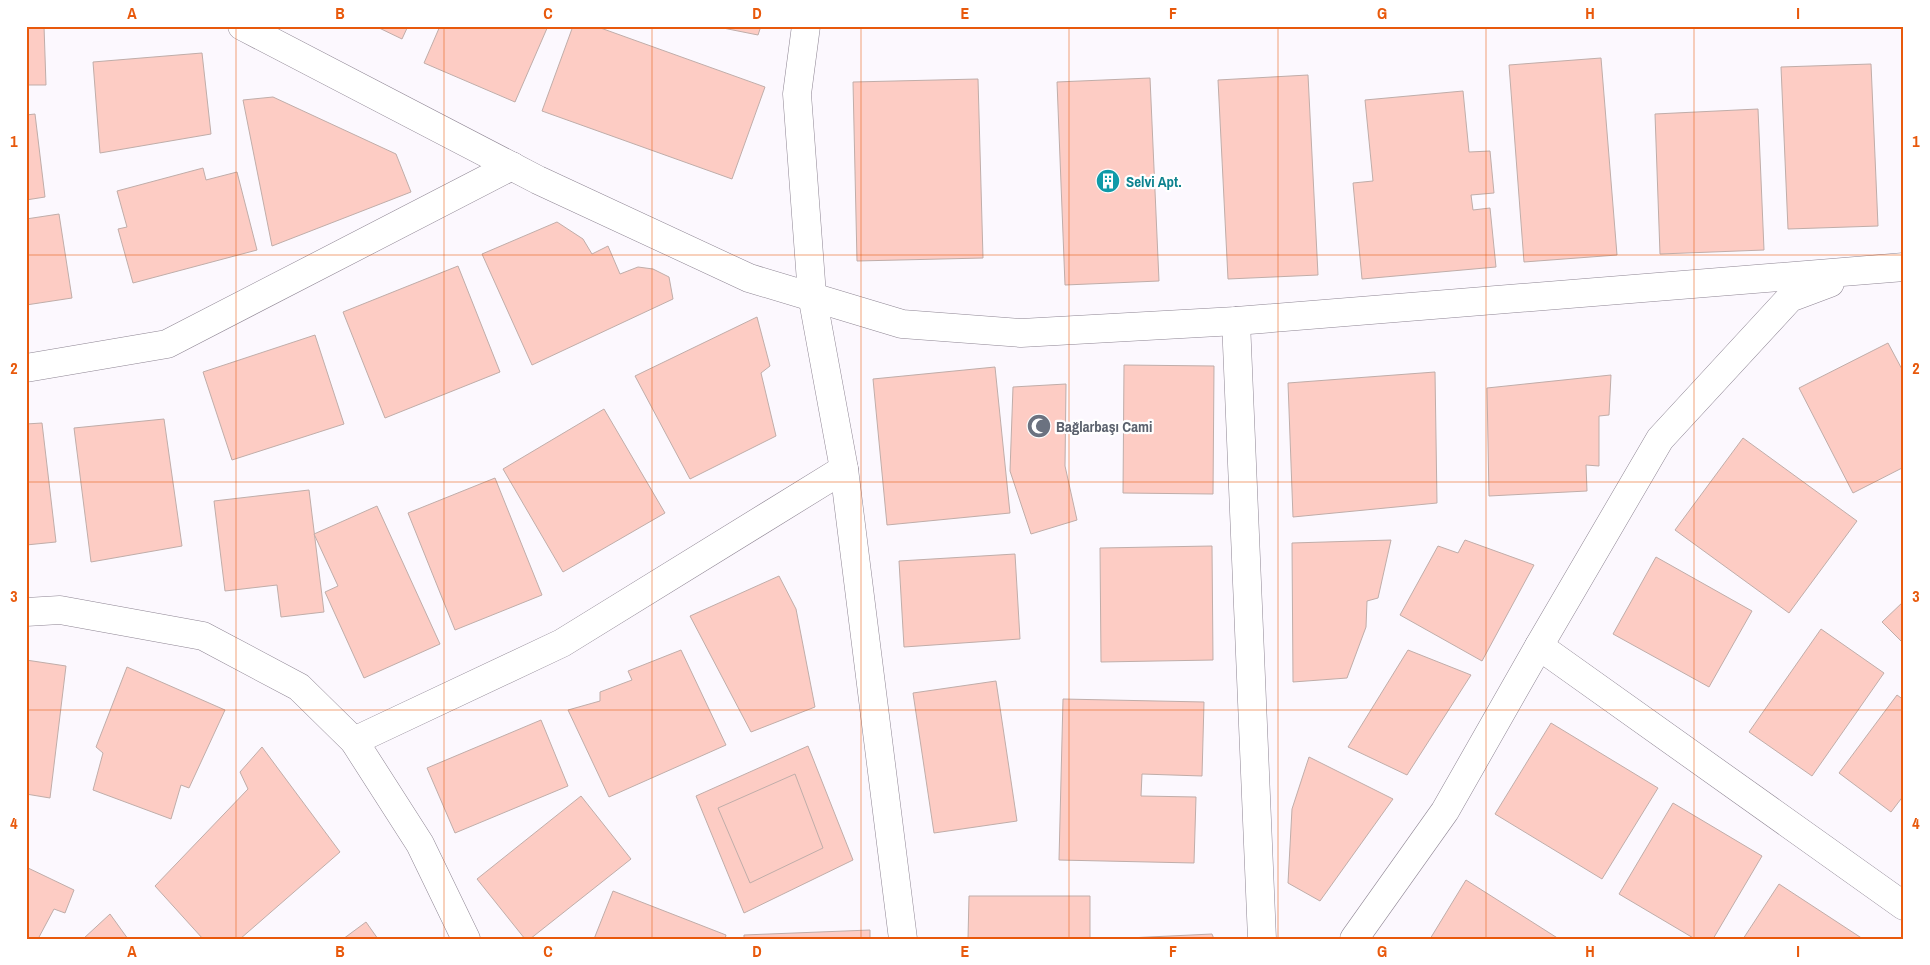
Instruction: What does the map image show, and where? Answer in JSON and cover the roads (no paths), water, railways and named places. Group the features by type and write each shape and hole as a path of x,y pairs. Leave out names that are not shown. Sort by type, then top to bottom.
{"street":[{"path":"242,26 538,180 749,278 902,324 1021,333 1236,321 1904,268"},
{"path":"806,26 796,94 812,296 844,468 903,939"},
{"path":"26,368 167,344 512,166"},
{"path":"1354,939 1445,811 1538,646 1660,439 1790,298 1859,271"},
{"path":"1236,321 1262,939"},
{"path":"354,741 562,643 844,468"},
{"path":"26,612 60,610 203,636 299,687 354,741 420,844 466,939"},
{"path":"1538,646 1904,906"}],"place":[{"name":"Selvi Apt.","path":"1108,181"},
{"name":"Bağlarbaşı Cami","path":"1039,426"}]}
